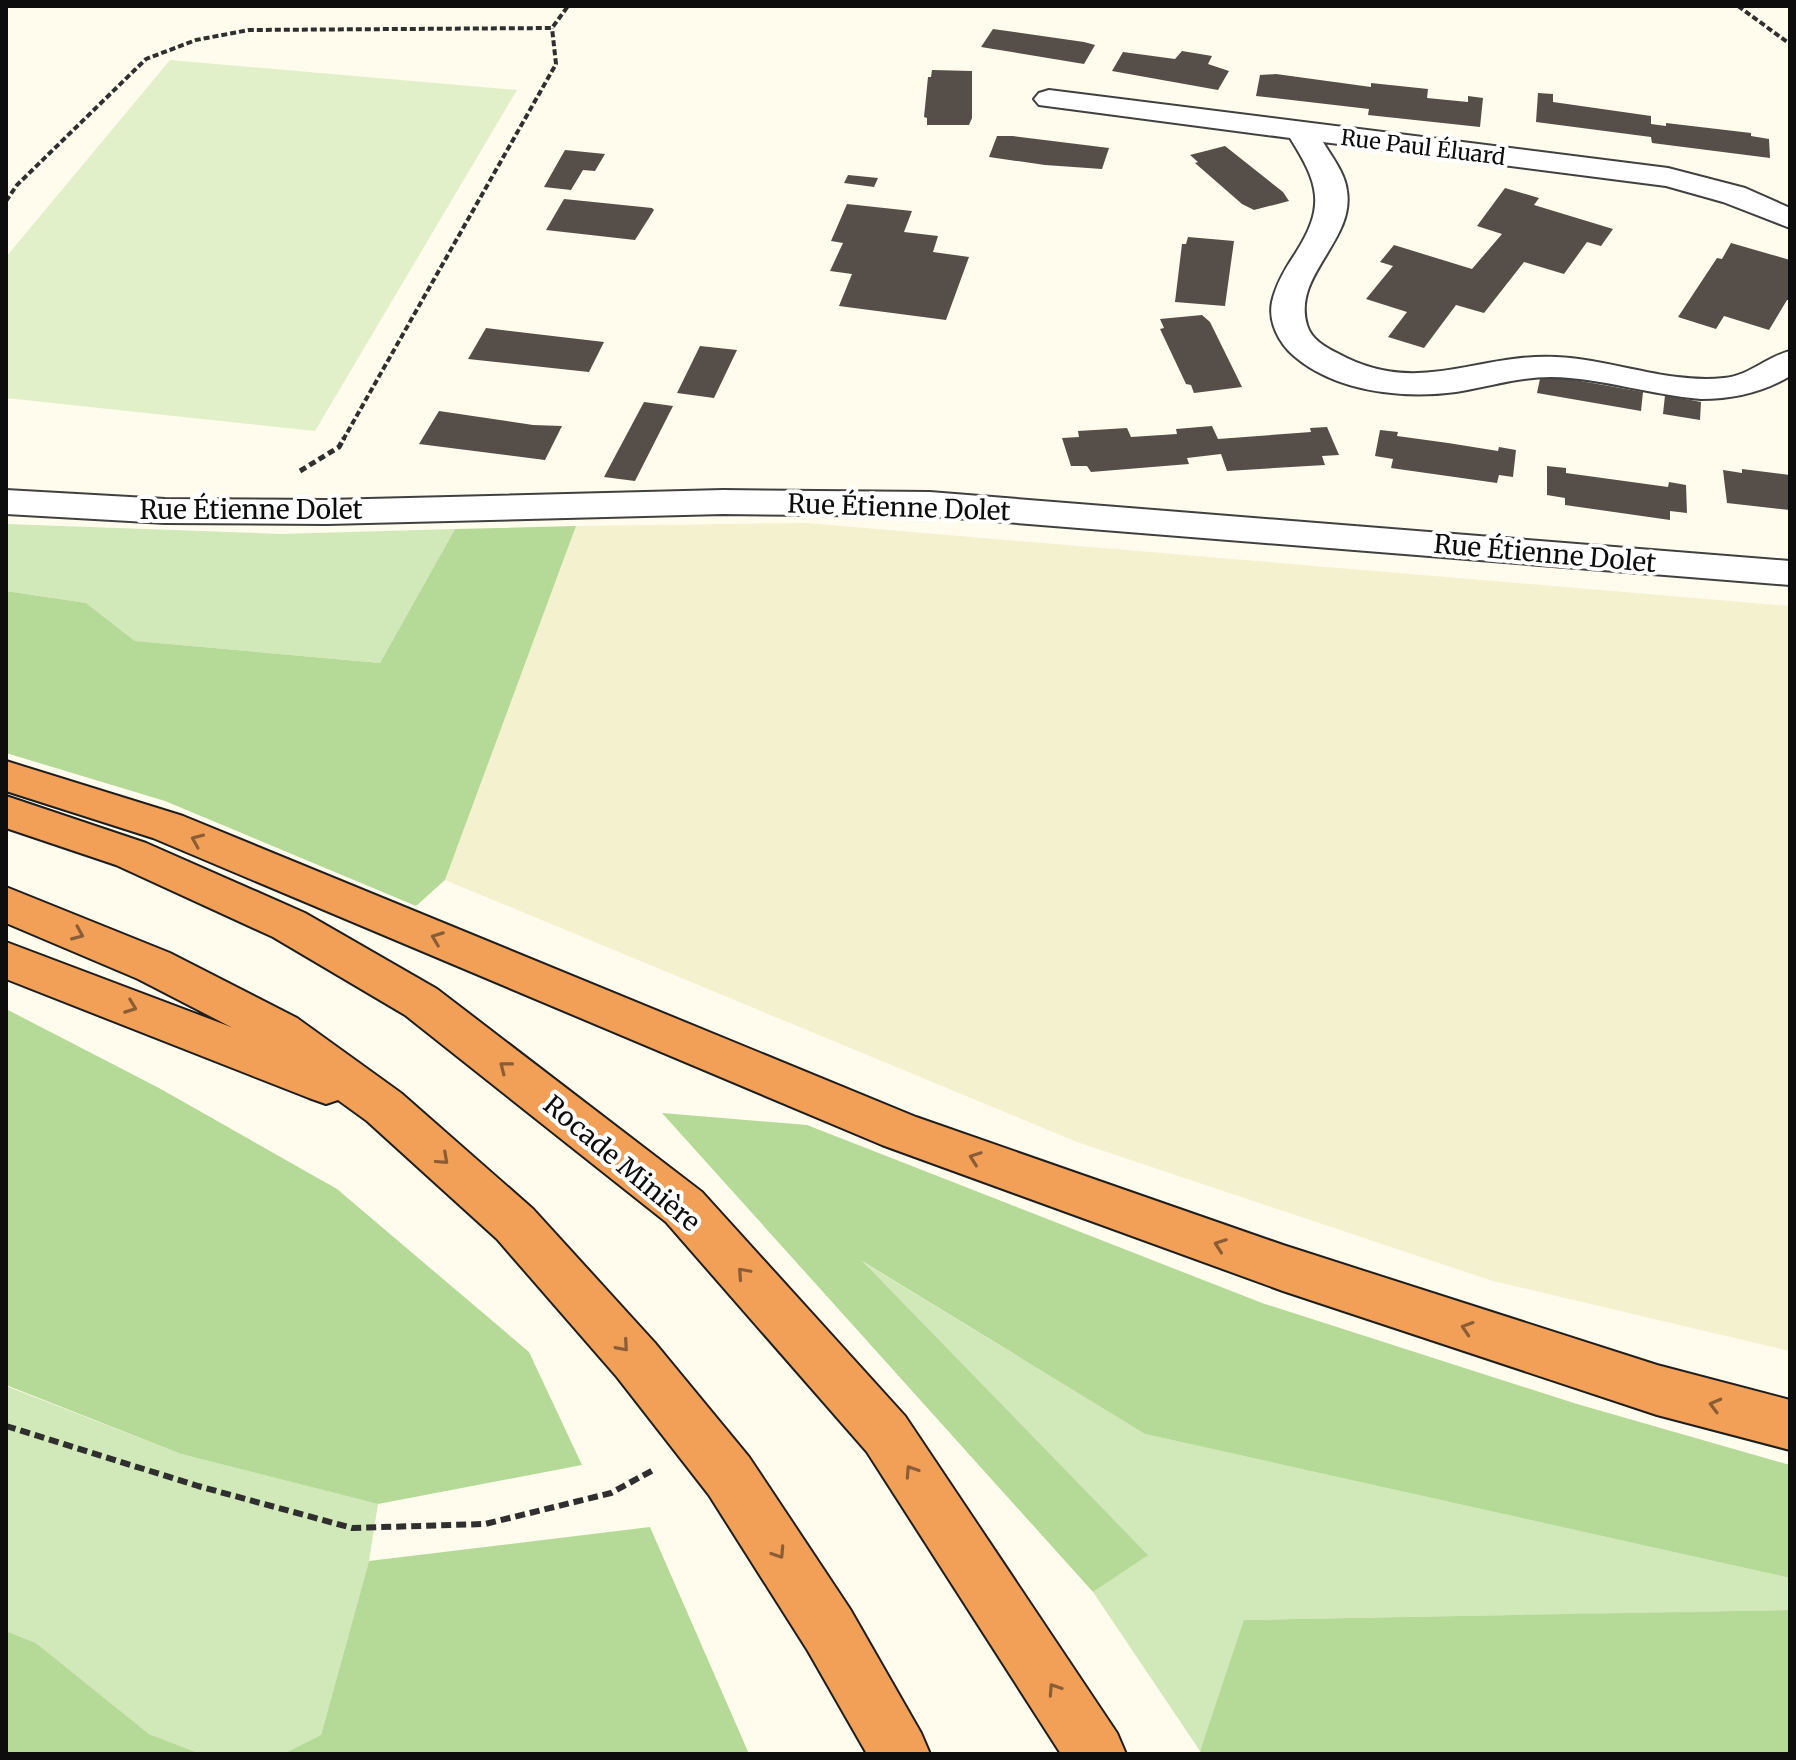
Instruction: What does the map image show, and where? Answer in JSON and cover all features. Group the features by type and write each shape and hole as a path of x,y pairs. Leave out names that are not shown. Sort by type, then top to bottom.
{"highway":[{"path":"6,776 168,827 899,1131 1283,1268 1657,1390 1790,1425"},
{"name":"Rocade Minière","path":"6,812 131,854 289,925 421,1002 684,1207 886,1434 1096,1754"},
{"path":"6,904 154,966 280,1031 384,1107 515,1224 636,1360 729,1476 829,1630 900,1754"},
{"path":"6,960 384,1107"}],"street":[{"name":"Rue Paul Éluard","path":"1049,99 1668,177 1734,195 1790,219"},
{"path":"1301,132 1322,166 1332,191 1331,209 1324,236 1293,284 1287,310 1290,327 1300,345 1344,372 1409,385 1441,384 1518,369 1553,367 1710,389 1760,380 1790,361"},
{"name":"Rue Étienne Dolet","path":"6,502 165,511 327,512 723,502 930,504 1790,573"}],"path":[{"path":"291,477 339,447 556,64 552,28 568,6"},
{"path":"1738,6 1790,44"},
{"path":"6,201 17,185 146,59 171,47 206,36 249,30 552,28"},
{"path":"6,1426 198,1486 352,1528 485,1524 534,1514 611,1493 702,1443"}],"shaded area":[{"path":"806,523 1790,606 1790,1351 1493,1281 1077,1142 445,880 576,526"}],"green space":[{"path":"170,60 517,90 315,431 6,398 6,257"},
{"path":"6,524 280,534 455,529 380,663 135,641 86,603 6,591"},
{"path":"576,526 445,880 416,906 165,801 6,753 6,591 86,603 135,641 380,663 455,529"},
{"path":"6,1009 159,1088 337,1189 529,1352 582,1465 378,1504 181,1454 6,1385"},
{"path":"662,1113 807,1125 1262,1303 1577,1404 1790,1465 1790,1578 1145,1434 862,1261 1148,1555 1093,1592"},
{"path":"858,1259 1145,1434 1790,1578 1790,1610 1245,1620 1200,1751 1093,1592 1147,1554"},
{"path":"6,1386 181,1454 378,1504 369,1561 321,1735 283,1754 201,1754 149,1734 36,1643 6,1631"},
{"path":"650,1527 749,1754 283,1754 321,1735 369,1561"},
{"path":"1790,1610 1790,1754 1202,1754 1200,1751 1244,1620"},
{"path":"6,1631 36,1643 149,1734 201,1754 6,1754"}],"building":[{"path":"993,29 1095,45 1084,64 981,47"},
{"path":"1182,51 1212,56 1208,64 1229,71 1218,90 1112,71 1123,52 1175,59"},
{"path":"932,70 972,71 972,118 969,125 927,125 927,118 924,117 928,77 931,77"},
{"path":"1276,74 1371,87 1371,83 1428,89 1427,98 1468,102 1468,96 1483,98 1480,127 1368,115 1369,109 1256,96 1260,75"},
{"path":"1538,93 1553,94 1553,102 1651,116 1651,124 1751,133 1751,136 1769,139 1770,158 1652,143 1651,137 1536,122"},
{"path":"997,136 1109,148 1102,169 1045,165 989,157"},
{"path":"1225,146 1283,192 1289,201 1254,210 1242,204 1190,155"},
{"path":"565,150 605,154 595,171 583,170 571,190 544,187"},
{"path":"848,175 878,178 874,187 844,183"},
{"path":"1505,188 1539,198 1534,205 1613,229 1601,246 1587,242 1564,274 1524,262 1484,313 1456,305 1424,348 1388,337 1407,312 1366,299 1393,266 1380,262 1394,245 1472,269 1502,234 1477,226"},
{"path":"564,199 654,210 635,240 546,230"},
{"path":"847,204 912,211 904,232 938,236 933,252 969,257 946,320 839,306 852,274 830,271 843,243 831,241"},
{"path":"1188,237 1234,241 1225,306 1175,302 1182,244 1186,244"},
{"path":"1731,243 1790,260 1790,300 1787,300 1769,330 1724,316 1716,329 1678,317 1717,258 1722,259"},
{"path":"1202,315 1210,322 1242,387 1194,393 1191,385 1186,384 1160,329 1164,328 1160,319"},
{"path":"486,328 604,342 589,372 468,359"},
{"path":"700,346 737,350 714,398 677,393"},
{"path":"1541,374 1643,392 1641,411 1537,393"},
{"path":"1665,395 1701,402 1700,420 1663,414"},
{"path":"644,402 673,406 635,481 604,477"},
{"path":"439,411 533,425 562,426 545,460 419,444"},
{"path":"1212,426 1218,439 1311,432 1310,428 1327,427 1339,455 1322,456 1325,465 1227,471 1221,454 1187,458 1189,464 1091,472 1087,466 1071,466 1062,438 1079,437 1078,431 1127,428 1131,437 1177,434 1176,429"},
{"path":"1380,430 1398,432 1397,436 1498,451 1499,447 1516,450 1513,477 1499,475 1497,483 1391,468 1393,459 1375,456"},
{"path":"1547,466 1566,468 1566,473 1668,487 1669,482 1686,485 1687,513 1670,511 1670,520 1565,505 1565,498 1547,495"},
{"path":"1742,469 1790,475 1790,510 1727,503 1723,470 1742,473"}]}
